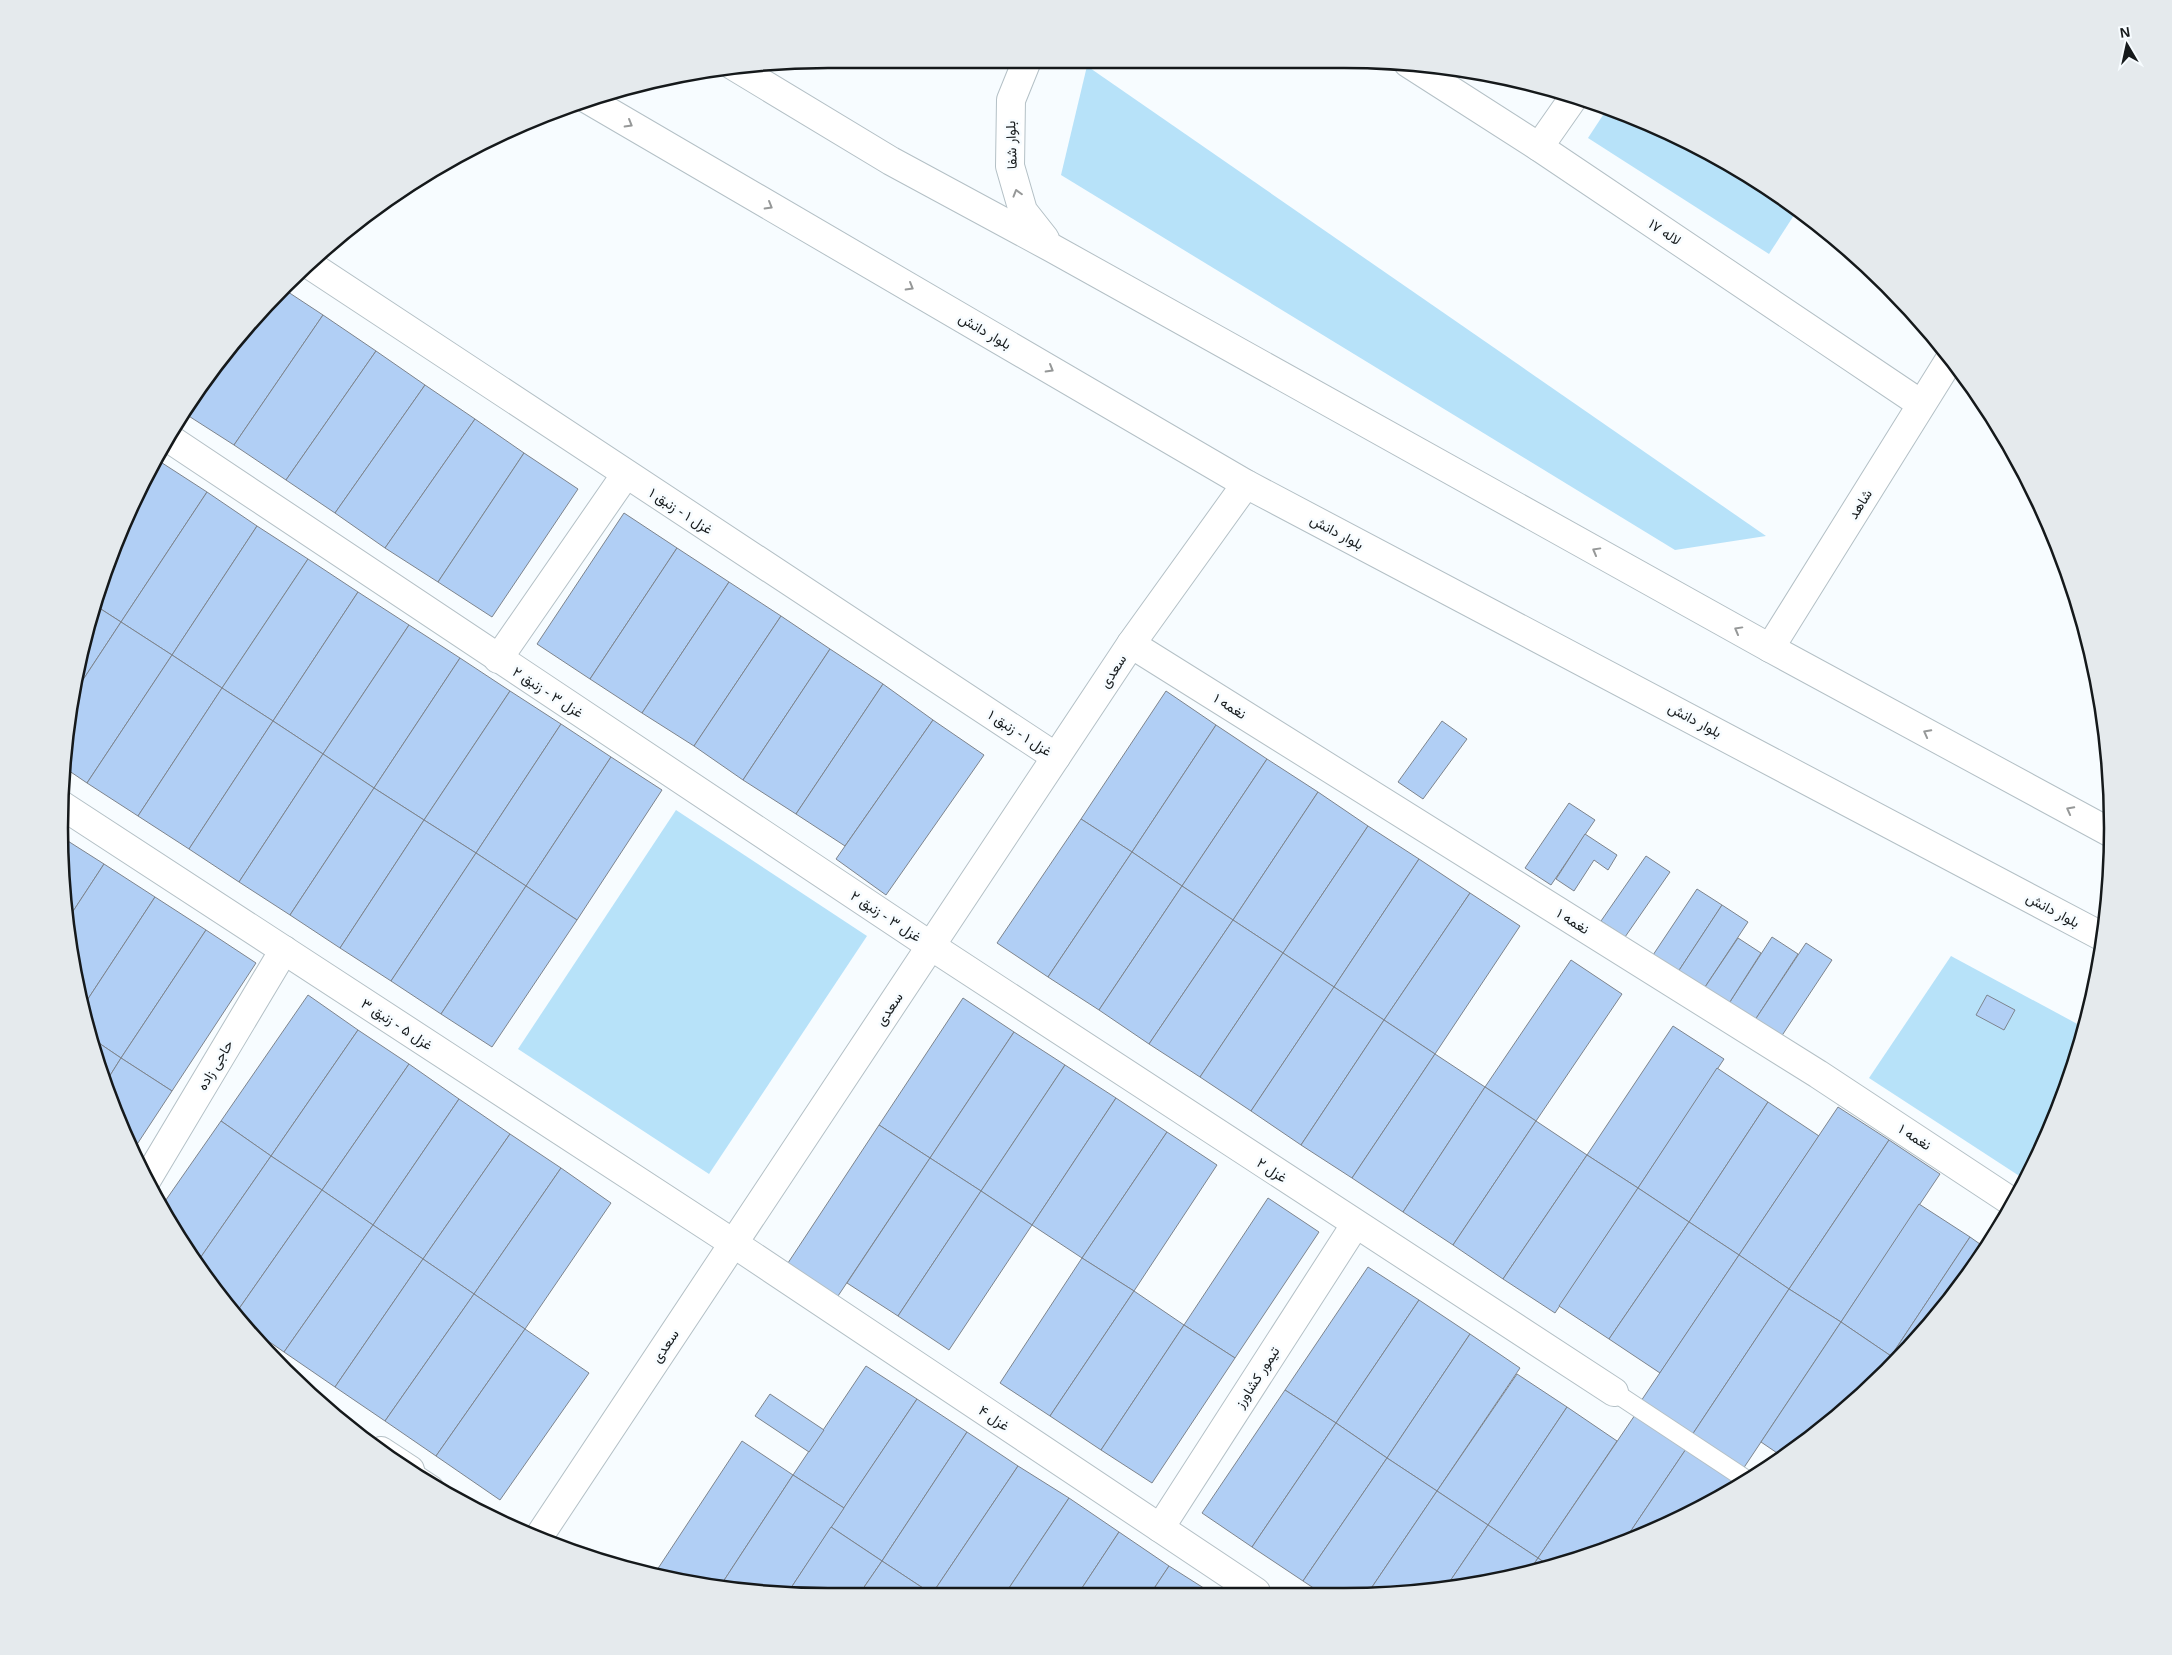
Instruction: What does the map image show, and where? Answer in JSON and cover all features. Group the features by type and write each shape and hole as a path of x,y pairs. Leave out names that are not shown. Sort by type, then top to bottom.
{"street":[{"name":"بلوار شفا","path":"1024,68 1011,100 1010,166 1023,211 1052,248"},
{"path":"744,72 892,162 1052,248 1770,648 2104,829"},
{"name":"لاله ۱۷","path":"1423,72 1921,404"},
{"path":"1539,148 1570,102"},
{"name":"بلوار دانش","path":"596,104 1246,484 2097,934"},
{"name":"غزل ۱ - زنبق ۱","path":"314,268 1056,757"},
{"name":"شاهد","path":"1770,648 1947,364"},
{"name":"غزل ۳ - زنبق ۲","path":"173,441 931,946"},
{"path":"498,659 626,474"},
{"name":"سعدی","path":"542,1532 1131,644 1246,484"},
{"name":"نغمه ۱","path":"1131,644 1818,1074 2008,1199"},
{"name":"غزل ۵ - زنبق ۳","path":"68,809 733,1244"},
{"name":"غزل ۲","path":"931,946 1355,1225 1614,1392"},
{"name":"حاجی زاده","path":"151,1173 284,950"},
{"name":"تیمور کشاورز","path":"1160,1528 1355,1225"},
{"name":"غزل ۴","path":"733,1244 1250,1588"}],"lane":[{"path":"1614,1392 1740,1476"}],"shaded area":[{"path":"1087,68 1090,68 1766,536 1675,550 1061,175"},
{"path":"1604,114 1635,125 1725,169 1794,215 1769,254 1588,138"},
{"path":"676,810 867,936 709,1174 518,1049"},
{"path":"1951,956 2079,1025 2047,1118 2020,1176 1869,1078"}],"building":[{"path":"288,292 323,315 234,445 189,416 225,365 256,326"},
{"path":"323,315 376,351 286,480 234,445"},
{"path":"376,351 425,385 335,513 286,480"},
{"path":"425,385 475,419 385,548 335,513"},
{"path":"475,419 524,453 438,582 385,548"},
{"path":"524,453 578,489 492,617 438,582"},
{"path":"161,462 207,492 121,622 100,609 125,537"},
{"path":"207,492 257,526 172,655 121,622"},
{"path":"624,513 677,548 590,679 537,644"},
{"path":"257,526 308,559 222,688 172,655"},
{"path":"677,548 729,582 642,713 590,679"},
{"path":"308,559 358,592 273,721 222,688"},
{"path":"729,582 781,616 694,746 642,713"},
{"path":"358,592 409,625 323,754 273,721"},
{"path":"100,609 121,622 82,682"},
{"path":"781,616 830,649 743,780 694,746"},
{"path":"121,622 172,655 87,783 70,771 82,682"},
{"path":"409,625 460,658 374,788 323,754"},
{"path":"830,649 883,684 796,814 743,780"},
{"path":"172,655 222,688 138,816 87,783"},
{"path":"460,658 510,691 424,820 374,788"},
{"path":"883,684 933,720 845,846 796,814"},
{"path":"222,688 273,721 189,849 138,816"},
{"path":"510,691 561,724 476,853 424,820"},
{"path":"1166,691 1216,725 1132,852 1081,819"},
{"path":"933,720 984,755 886,895 836,859"},
{"path":"273,721 323,754 239,882 189,849"},
{"path":"1442,721 1467,739 1423,799 1398,782"},
{"path":"561,724 611,757 526,886 476,853"},
{"path":"1216,725 1267,759 1182,886 1132,852"},
{"path":"323,754 374,788 290,915 239,882"},
{"path":"611,757 662,790 577,920 526,886"},
{"path":"1267,759 1318,792 1233,920 1182,886"},
{"path":"374,788 424,820 340,948 290,915"},
{"path":"1318,792 1368,826 1283,953 1233,920"},
{"path":"1569,803 1595,820 1551,885 1525,868"},
{"path":"1081,819 1132,852 1048,977 997,943"},
{"path":"424,820 476,853 391,981 340,948"},
{"path":"1368,826 1419,859 1334,987 1283,953"},
{"path":"1585,834 1617,855 1608,870 1594,860 1574,891 1556,879"},
{"path":"68,841 104,864 73,912"},
{"path":"1132,852 1182,886 1099,1010 1048,977"},
{"path":"476,853 526,886 441,1014 391,981"},
{"path":"1646,856 1670,872 1625,937 1601,921"},
{"path":"1419,859 1470,893 1384,1020 1334,987"},
{"path":"104,864 155,897 87,1000 82,976 73,912"},
{"path":"526,886 577,920 492,1047 441,1014"},
{"path":"1182,886 1233,920 1149,1044 1099,1010"},
{"path":"1697,889 1722,905 1674,978 1649,961"},
{"path":"1470,893 1520,926 1435,1054 1384,1020"},
{"path":"155,897 206,930 121,1058 99,1043 87,1000"},
{"path":"1722,905 1748,922 1701,993 1674,978"},
{"path":"1233,920 1283,953 1200,1077 1149,1044"},
{"path":"206,930 256,963 172,1091 121,1058"},
{"path":"1772,937 1798,954 1755,1020 1726,1008"},
{"path":"1738,938 1761,953 1726,1008 1701,993"},
{"path":"1806,943 1832,960 1781,1037 1755,1020"},
{"path":"1283,953 1334,987 1251,1111 1200,1077"},
{"path":"1571,960 1622,994 1536,1121 1485,1087"},
{"path":"1334,987 1384,1020 1301,1145 1251,1111"},
{"path":"308,995 358,1030 271,1156 221,1121"},
{"path":"1987,995 2015,1010 2004,1030 1976,1015"},
{"path":"963,998 1014,1032 930,1158 879,1125"},
{"path":"1384,1020 1435,1054 1352,1178 1301,1145"},
{"path":"1673,1026 1724,1059 1638,1188 1587,1155"},
{"path":"358,1030 409,1064 322,1190 271,1156"},
{"path":"1014,1032 1065,1065 981,1191 930,1158"},
{"path":"99,1043 121,1058 110,1076"},
{"path":"1435,1054 1485,1087 1403,1212 1352,1178"},
{"path":"121,1058 172,1091 137,1144 125,1118 110,1076"},
{"path":"409,1064 459,1099 373,1225 322,1190"},
{"path":"1065,1065 1116,1098 1032,1225 981,1191"},
{"path":"1717,1068 1768,1102 1689,1222 1638,1188"},
{"path":"1485,1087 1536,1121 1453,1245 1403,1212"},
{"path":"1116,1098 1167,1132 1082,1258 1032,1225"},
{"path":"459,1099 510,1134 423,1259 373,1225"},
{"path":"1768,1102 1819,1136 1739,1255 1689,1222"},
{"path":"1838,1107 1889,1140 1789,1289 1739,1255"},
{"path":"221,1121 271,1156 201,1257 165,1201"},
{"path":"1536,1121 1587,1155 1503,1279 1453,1245"},
{"path":"879,1125 930,1158 834,1302 784,1269"},
{"path":"1167,1132 1217,1165 1134,1291 1082,1258"},
{"path":"510,1134 561,1168 474,1294 423,1259"},
{"path":"1889,1140 1940,1174 1841,1322 1789,1289"},
{"path":"1587,1155 1638,1188 1555,1313 1503,1279"},
{"path":"271,1156 322,1190 239,1308 201,1257"},
{"path":"930,1158 981,1191 898,1316 847,1283"},
{"path":"561,1168 611,1203 525,1329 474,1294"},
{"path":"1638,1188 1689,1222 1609,1339 1559,1306"},
{"path":"322,1190 373,1225 284,1352 266,1339 239,1308"},
{"path":"981,1191 1032,1225 949,1350 898,1316"},
{"path":"1268,1198 1319,1232 1235,1358 1184,1325"},
{"path":"1919,1204 1970,1237 1891,1356 1841,1322"},
{"path":"1689,1222 1739,1255 1660,1373 1609,1339"},
{"path":"373,1225 423,1259 335,1387 284,1352"},
{"path":"1970,1237 1980,1244 1916,1329 1892,1354"},
{"path":"1739,1255 1789,1289 1692,1435 1641,1401"},
{"path":"1082,1258 1134,1291 1050,1416 1000,1383"},
{"path":"423,1259 474,1294 385,1421 335,1387"},
{"path":"1368,1267 1419,1300 1336,1423 1285,1390"},
{"path":"1789,1289 1841,1322 1743,1469 1692,1435"},
{"path":"1134,1291 1184,1325 1101,1450 1050,1416"},
{"path":"474,1294 525,1329 436,1456 385,1421"},
{"path":"1419,1300 1470,1334 1387,1458 1336,1423"},
{"path":"1841,1322 1891,1356 1846,1399 1776,1452 1761,1442"},
{"path":"1184,1325 1235,1358 1152,1483 1101,1450"},
{"path":"525,1329 589,1373 500,1500 436,1456"},
{"path":"1470,1334 1520,1368 1437,1491 1387,1458"},
{"path":"866,1366 917,1399 844,1508 793,1475"},
{"path":"1517,1374 1567,1407 1488,1525 1437,1491"},
{"path":"1285,1390 1336,1423 1252,1547 1202,1513"},
{"path":"770,1394 824,1430 809,1452 755,1416"},
{"path":"917,1399 967,1432 882,1561 831,1527"},
{"path":"1567,1407 1617,1441 1538,1558 1488,1525"},
{"path":"1635,1415 1686,1449 1630,1532 1543,1561 1538,1558"},
{"path":"1336,1423 1387,1458 1303,1581 1252,1547"},
{"path":"967,1432 1018,1466 936,1588 923,1588 882,1561"},
{"path":"742,1441 793,1475 724,1580 658,1568"},
{"path":"1686,1449 1733,1480 1681,1509 1630,1532"},
{"path":"1387,1458 1437,1491 1372,1587 1314,1588 1303,1581"},
{"path":"1018,1466 1069,1498 1009,1588 936,1588"},
{"path":"793,1475 844,1508 792,1587 724,1580"},
{"path":"1437,1491 1488,1525 1451,1580 1372,1587"},
{"path":"1069,1498 1119,1532 1082,1588 1009,1588"},
{"path":"1488,1525 1538,1558 1534,1564 1451,1580"},
{"path":"831,1527 882,1561 863,1588 792,1587"},
{"path":"1119,1532 1169,1566 1154,1588 1082,1588"},
{"path":"1538,1558 1543,1561 1541,1562 1534,1564"},
{"path":"882,1561 923,1588 863,1588"},
{"path":"1169,1566 1204,1588 1154,1588"}]}
